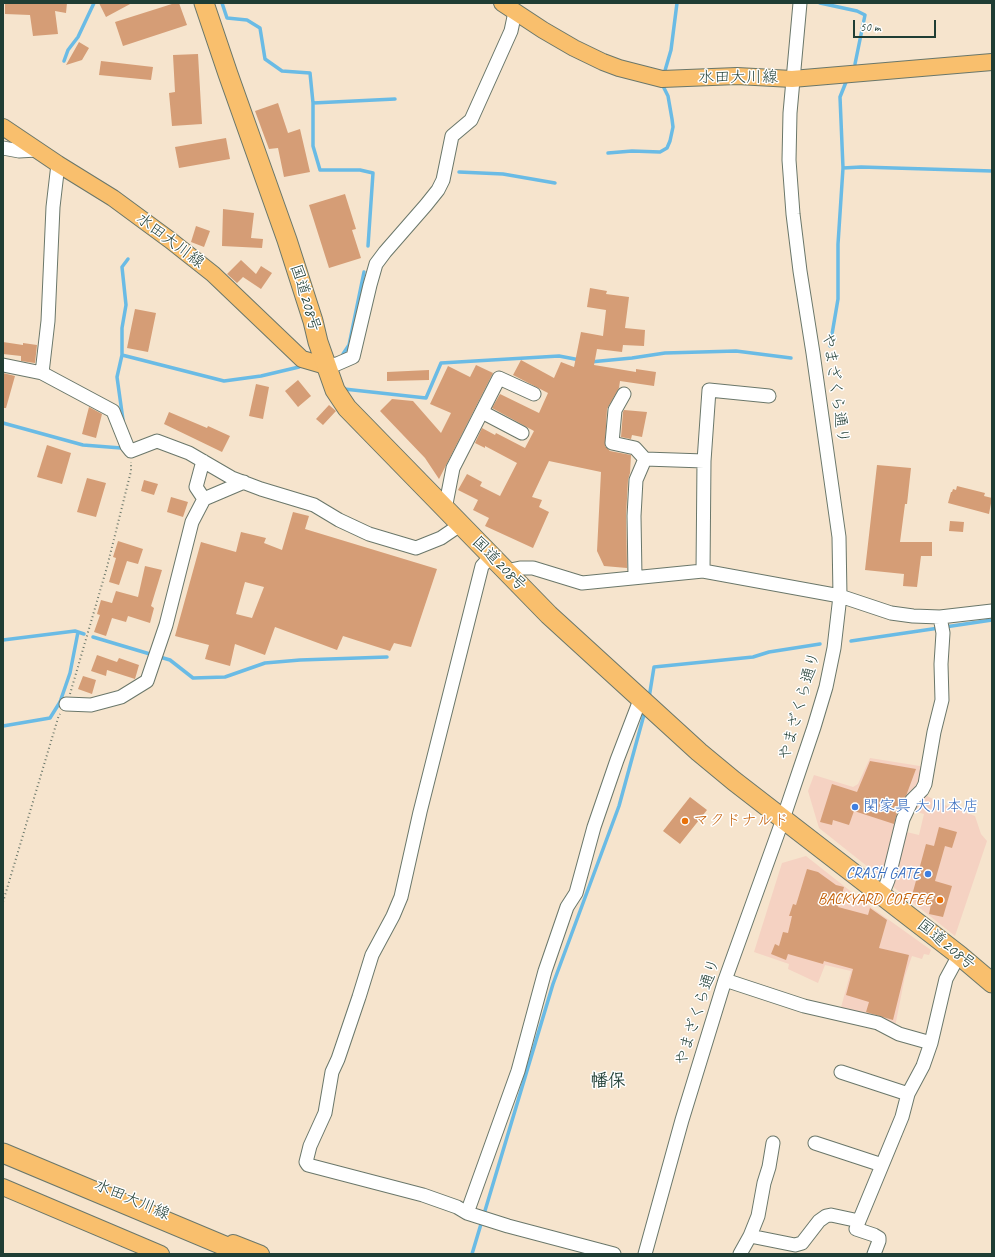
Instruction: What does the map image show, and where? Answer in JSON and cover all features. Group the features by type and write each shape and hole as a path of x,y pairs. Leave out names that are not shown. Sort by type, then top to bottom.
{"highway":[{"name":"国道208号","path":"204,3 286,240 326,366 335,390 347,408 460,525 549,614 646,705 728,776 959,955 990,976"},
{"path":"3,1153 244,1254"},
{"path":"3,1160 228,1254"}],"main road":[{"name":"水田大川線","path":"509,8 543,30 580,51 608,64 662,79 737,76 792,79 992,62"},
{"name":"水田大川線","path":"3,127 58,164 113,198 213,274 302,359 326,366"},
{"name":"水田大川線","path":"3,1146 261,1254"},
{"path":"3,1188 161,1254"}],"street":[{"name":"やまざくら通り","path":"645,1254 682,1120 725,980 783,819 826,687 834,648 840,596 839,537 793,214 789,160 792,79 800,3"},
{"path":"326,366 337,364 352,357 376,264 438,190 443,180 452,136 471,120 511,31 509,8"},
{"path":"3,148 19,151 37,150"},
{"path":"42,373 48,322 54,200 58,164"},
{"path":"3,365 42,373 113,411 127,446 132,451 157,441 189,453 232,478 261,489 314,505 339,520 369,534 416,548 441,538 460,525"},
{"path":"445,509 453,468 499,378 534,394"},
{"path":"703,571 704,461 709,390 769,396"},
{"path":"624,394 615,410 612,443 635,448 645,459 704,461"},
{"path":"482,412 522,433"},
{"path":"635,577 634,516 636,480 645,459"},
{"path":"202,461 196,487 204,499"},
{"path":"66,704 91,705 121,698 147,681 166,625 192,522 204,499 244,482"},
{"path":"491,556 482,566 420,812 401,897 393,916 372,955 338,1060 332,1072 325,1113 310,1146 306,1162 308,1165 423,1195 458,1207 467,1213 492,1221 614,1254"},
{"path":"506,571 520,568 533,568 582,583 703,571 840,596 891,613 913,616 940,617 992,611"},
{"path":"882,895 888,880 903,819 912,800 922,790 925,784 934,732 942,700 941,664 943,633 940,617"},
{"path":"467,1213 518,1071 545,971 567,907 576,893 594,827 617,760 646,705"},
{"path":"874,1254 879,1238 874,1234 856,1229 902,1117 908,1094 922,1066 931,1043 946,979 959,955"},
{"path":"725,980 804,1006 878,1023 899,1034 931,1043"},
{"path":"841,1072 908,1094"},
{"path":"740,1254 750,1236 758,1216 773,1143"},
{"path":"815,1143 882,1165"},
{"path":"750,1236 796,1245 802,1243 819,1221 826,1216 831,1215 859,1221"}],"path":[{"path":"3,902 58,718 66,704 109,559 131,471 132,451"}],"shaded area":[{"name":"関家具 大川本店","path":"870,758 926,767 898,830 919,835 924,814 909,810 923,794 945,805 975,816 981,834 987,841 955,936 819,828 808,791 814,775 853,787 858,784"},
{"path":"806,856 868,905 931,950 929,955 924,954 922,959 912,956 905,976 895,1027 840,1011 851,971 825,965 818,983 788,969 789,964 754,952 782,863"}],"building":[{"path":"5,3 67,3 66,13 55,11 58,34 33,36 30,15 5,14"},
{"path":"99,3 132,3 106,17"},
{"path":"179,3 187,25 123,46 115,22"},
{"path":"79,42 89,48 82,60 66,65"},
{"path":"198,54 202,124 172,126 169,93 175,92 173,55"},
{"path":"101,61 153,67 151,80 99,75"},
{"path":"278,103 288,133 300,129 310,172 284,177 278,148 269,149 255,111"},
{"path":"226,138 230,159 179,168 175,147"},
{"path":"345,194 356,229 352,230 361,258 329,268 309,205"},
{"path":"223,209 254,213 251,238 263,239 262,248 222,246"},
{"path":"196,226 210,231 204,247 191,242"},
{"path":"241,260 256,274 261,266 272,273 261,289 243,277 237,283 227,274"},
{"path":"590,288 607,291 606,294 629,297 625,328 645,330 644,346 623,345 622,352 597,349 594,365 636,372 636,369 656,372 654,386 620,381 619,388 607,409 605,446 610,451 631,455 626,516 627,568 604,566 597,551 601,472 549,461 532,497 542,500 539,507 549,512 533,548 485,526 489,518 473,510 478,500 458,490 467,474 482,482 480,486 500,496 517,463 485,446 485,448 475,443 482,428 495,435 496,433 525,448 534,431 492,408 500,394 539,413 548,393 513,375 521,360 554,378 561,362 574,367 581,332 603,336 606,310 587,307"},
{"path":"135,309 156,313 148,352 127,348"},
{"path":"3,342 23,345 23,343 37,345 35,363 21,361 21,356 3,354"},
{"path":"476,365 493,373 439,479 425,458 380,411 392,399 413,401 441,433 451,413 430,404 448,366 470,377"},
{"path":"429,370 429,380 387,381 387,372"},
{"path":"3,373 15,376 6,408 3,408"},
{"path":"298,380 311,396 298,407 285,391"},
{"path":"256,384 269,387 263,419 249,416"},
{"path":"329,405 336,411 323,425 316,419"},
{"path":"89,407 102,414 96,438 82,434"},
{"path":"624,410 647,412 642,437 632,435 631,439 621,437"},
{"path":"169,412 207,428 208,426 230,436 222,452 164,424"},
{"path":"47,445 71,453 62,484 37,477"},
{"path":"877,465 911,468 907,504 905,504 900,542 932,542 932,556 921,556 917,587 903,586 904,574 865,570"},
{"path":"87,478 106,483 96,517 77,512"},
{"path":"144,480 158,484 154,495 141,491"},
{"path":"957,486 985,493 984,496 992,498 989,514 948,503 951,492 953,489 956,490"},
{"path":"171,497 188,502 183,517 167,512"},
{"path":"293,512 309,516 305,529 437,569 411,647 394,643 390,651 343,636 337,650 275,627 265,655 235,644 230,666 205,659 209,645 175,636 201,542 236,552 241,532 266,538 264,543 282,550","holes":["245,582 264,587 252,618 236,614"]},
{"path":"950,521 964,522 963,532 949,531"},
{"path":"118,541 143,549 138,564 127,561 119,585 109,582 116,558 113,557"},
{"path":"145,566 162,570 151,606 154,608 150,623 128,616 126,622 112,618 106,636 94,632 100,615 97,614 101,600 112,603 116,591 138,597"},
{"path":"97,655 117,662 119,658 139,665 135,679 107,670 106,676 91,671"},
{"path":"83,676 96,680 92,694 78,689"},
{"path":"870,761 916,769 894,824 854,811 849,825 833,820 832,825 820,822 832,784 857,792"},
{"name":"マクドナルド","path":"690,797 707,810 680,844 663,831"},
{"name":"CRASH GATE","path":"939,827 957,832 952,848 945,846 935,881 952,886 943,917 929,914 931,904 911,899 926,844 934,846"},
{"path":"807,869 818,872 836,885 844,887 838,907 868,915 870,908 887,920 879,948 909,955 893,1020 866,1012 869,1002 846,995 853,969 824,961 823,964 788,954 786,960 771,954 775,944 779,946 783,932 788,933 792,916 789,916 793,904 796,905"}],"waterway":[{"path":"64,61 68,50 78,37 94,3"},
{"path":"222,3 227,18 247,20 260,28 265,59 282,71 310,73 313,103 313,146 320,170 360,170 373,173 368,246"},
{"path":"664,74 671,50 677,3"},
{"path":"820,3 857,11 865,15 855,64"},
{"path":"830,346 838,299 838,244 843,168 840,97 846,82"},
{"path":"608,153 632,151 660,152 667,148 673,127 668,96 662,84"},
{"path":"313,103 395,99"},
{"path":"843,168 861,167 992,171"},
{"path":"459,172 503,174 555,183"},
{"path":"123,420 117,377 122,355 122,328 126,305 122,267 128,259"},
{"path":"343,354 349,345 364,272"},
{"path":"590,362 665,353 736,351 791,358"},
{"path":"122,355 224,381 261,376 299,367"},
{"path":"344,389 426,398 441,363 559,356 580,360"},
{"path":"3,423 83,445 121,448 123,446"},
{"path":"945,627 992,620"},
{"path":"851,641 939,628"},
{"path":"3,640 75,631 84,634"},
{"path":"3,726 50,718 60,702 70,673 78,632"},
{"path":"93,637 170,660 193,678 225,677 265,663 300,660 387,657"},
{"path":"649,698 654,667 753,657 769,652 820,644"},
{"path":"472,1254 553,984 619,806 645,711"}],"place":[{"name":"関家具 大川本店","path":"855,807"},
{"name":"マクドナルド","path":"685,821"},
{"name":"CRASH GATE","path":"928,874"},
{"name":"BACKYARD COFFEE","path":"940,900"}],"district":[{"name":"幡保","path":"608,1081"}]}
